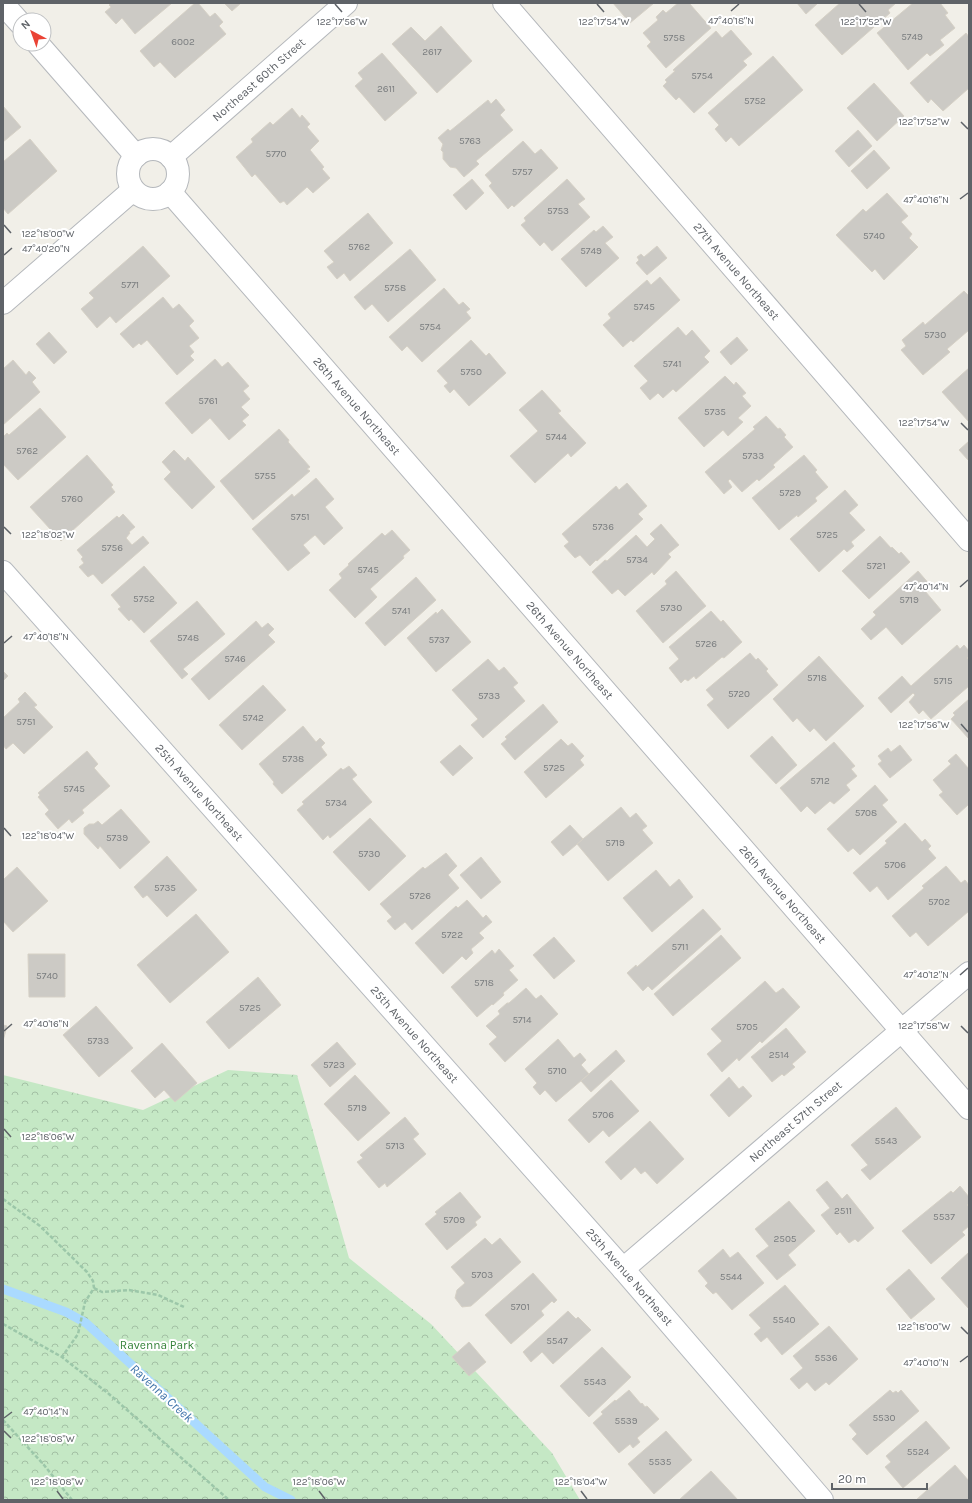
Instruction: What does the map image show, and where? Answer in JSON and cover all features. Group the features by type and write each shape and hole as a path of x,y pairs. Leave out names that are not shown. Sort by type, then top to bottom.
{"street":[{"name":"Northeast 60th Street","path":"171,157 346,3"},
{"name":"27th Avenue Northeast","path":"504,3 969,540"},
{"path":"3,4 12,14"},
{"path":"45,52 136,156"},
{"path":"154,149 162,151 171,157 177,168 178,176 176,184 170,192 156,200 140,196 133,190 129,182 128,174 129,166 136,156 146,150 154,149"},
{"path":"3,303 133,190"},
{"name":"26th Avenue Northeast","path":"170,192 901,1032 969,1108"},
{"name":"25th Avenue Northeast","path":"3,572 623,1269 822,1500"},
{"name":"Northeast 57th Street","path":"623,1269 969,973"}],"path":[{"path":"3,1200 40,1226 87,1272 93,1281 94,1288 85,1302 78,1334 62,1357"},
{"path":"94,1288 102,1292 129,1290 158,1295 184,1307"},
{"path":"3,1324 62,1357 109,1394 230,1500"},
{"path":"3,1420 44,1465 72,1500"}],"green space":[{"name":"Ravenna Park","path":"228,1070 297,1075 349,1258 431,1324 552,1453 580,1500 3,1500 3,1075 143,1110"}],"building":[{"path":"111,3 172,3 135,34 122,18 116,24 105,12 111,7 109,5"},
{"path":"195,3 198,3 210,17 215,13 223,22 219,26 226,34 175,78 160,62 154,67 140,51"},
{"path":"224,3 241,3 232,11"},
{"path":"613,3 654,3 630,23"},
{"path":"678,3 689,3 711,28 666,68 647,46 651,42 643,33 658,20 656,17 663,10 666,13"},
{"path":"797,3 818,3 806,14"},
{"path":"840,3 896,3 888,10 890,13 842,55 815,25"},
{"path":"913,3 940,3 948,13 945,15 955,28 940,40 944,45 930,56 927,53 908,70 877,33"},
{"path":"441,26 472,61 437,93 392,44 411,27 425,41"},
{"path":"731,30 752,54 743,61 747,65 694,113 679,97 676,100 663,86 667,82 665,80 675,71 673,70 716,31 722,38"},
{"path":"966,33 969,37 969,88 943,111 931,99 928,103 910,83"},
{"path":"382,53 417,93 385,121 355,86 363,79 358,73"},
{"path":"773,56 803,90 739,146 731,137 726,142 715,129 719,125 708,113"},
{"path":"874,83 904,116 877,141 847,108"},
{"path":"496,99 505,110 500,115 513,130 476,161 479,164 464,177 456,168 450,167 443,159 443,152 441,150 443,144 438,138 448,129 450,131 488,100 491,104"},
{"path":"3,106 21,127 3,142"},
{"path":"292,108 300,118 302,115 310,124 307,127 319,141 310,150 324,167 322,169 330,178 313,193 307,187 287,205 284,201 280,203 255,174 252,177 236,157 253,142 251,139 270,122 273,125"},
{"path":"858,130 872,146 849,167 835,151"},
{"path":"30,139 57,171 8,214 3,208 3,162"},
{"path":"523,141 535,154 541,149 558,168 514,207 512,205 508,209 489,186 492,183 485,175"},
{"path":"874,150 890,168 867,189 851,171"},
{"path":"472,179 484,193 466,210 453,195"},
{"path":"567,179 585,199 578,204 590,217 552,251 544,242 540,246 521,225 526,221 524,218"},
{"path":"887,193 908,216 901,222 912,234 909,238 918,247 884,280 875,269 872,272 836,235 863,209 866,212"},
{"path":"368,213 393,243 350,281 344,273 337,279 327,267 334,262 324,251"},
{"path":"603,226 613,237 605,243 619,258 586,287 561,259 594,230 596,232"},
{"path":"143,246 170,276 116,323 110,316 97,328 81,309 94,298 89,293"},
{"path":"657,246 667,258 647,275 636,263 639,260 637,257 641,254 644,257"},
{"path":"410,249 436,280 388,322 372,304 365,310 354,297"},
{"path":"660,277 680,300 633,342 631,340 623,347 603,325 611,318 608,314 647,280 651,285"},
{"path":"444,288 459,305 463,302 470,309 466,312 471,318 422,362 407,346 402,351 389,337"},
{"path":"964,291 969,296 969,330 947,349 950,352 923,375 901,350 906,346 902,340 923,322 925,325"},
{"path":"163,297 173,309 179,304 194,321 189,326 199,338 189,346 194,352 190,356 194,360 177,375 147,340 141,345 139,343 133,348 120,334"},
{"path":"678,327 686,336 692,330 710,351 704,357 709,362 676,392 673,389 663,398 658,393 650,400 640,388 648,381 634,366"},
{"path":"49,332 67,352 54,364 36,344"},
{"path":"737,337 748,350 731,365 720,352"},
{"path":"471,340 486,356 489,353 506,373 469,406 454,389 450,393 444,386 448,383 437,371"},
{"path":"215,359 222,367 228,362 249,386 243,391 250,399 241,407 249,415 242,421 246,425 229,440 210,418 192,434 165,403"},
{"path":"13,360 26,375 29,371 36,378 32,382 40,392 3,425 3,369"},
{"path":"969,368 969,422 942,392"},
{"path":"725,376 734,385 736,382 746,393 742,396 751,406 738,418 743,422 728,436 723,430 704,447 678,418"},
{"path":"542,390 561,411 558,413 586,443 571,457 568,453 535,483 510,456 538,431 519,410"},
{"path":"40,408 66,437 18,480 3,464 3,437 7,433 9,435"},
{"path":"766,416 778,429 780,428 786,435 784,437 793,447 773,465 775,467 759,481 757,479 742,492 730,479 728,481 732,487 724,494 705,472 755,429 753,427"},
{"path":"279,429 289,440 288,442 310,467 307,469 310,471 253,520 220,481"},
{"path":"969,441 969,461 959,450"},
{"path":"174,450 185,461 188,457 215,487 192,509 164,479 171,472 162,462"},
{"path":"87,455 113,485 111,487 115,492 61,541 30,507"},
{"path":"804,455 817,470 815,472 828,487 815,498 817,501 779,530 752,498"},
{"path":"316,478 334,499 325,507 343,528 324,545 315,535 303,545 310,553 288,571 252,529 292,494 294,497"},
{"path":"627,483 647,506 638,514 643,519 590,566 580,555 575,558 564,546 569,542 562,534 616,486 619,490"},
{"path":"845,490 858,505 849,513 865,530 851,542 854,546 847,552 844,549 819,572 790,539"},
{"path":"123,514 135,527 129,532 130,533 126,538 132,545 143,536 149,543 102,584 93,574 88,577 79,567 84,563 81,559 83,557 77,550 117,516 119,518"},
{"path":"661,524 679,545 668,554 671,557 654,575 652,572 625,596 618,589 612,594 592,572 605,560 607,561 636,535 647,547 655,539 650,534"},
{"path":"392,530 410,550 403,556 404,558 370,589 377,597 355,618 329,590 342,578 339,574 349,565 348,564 382,533 385,536"},
{"path":"880,536 891,548 892,547 899,554 901,552 910,562 869,599 842,571"},
{"path":"144,566 177,603 144,633 131,619 129,621 118,609 121,607 111,595"},
{"path":"676,571 706,606 663,643 636,611 667,584 665,581"},
{"path":"918,571 931,586 925,591 941,610 902,645 886,627 871,640 861,629 876,615 873,612"},
{"path":"416,577 436,600 385,646 365,623"},
{"path":"197,601 225,634 183,669 188,674 182,679 150,641"},
{"path":"442,609 471,642 436,672 407,638 436,612 437,614"},
{"path":"711,611 721,622 723,620 742,642 696,679 694,676 688,681 685,679 681,683 669,668 679,659 669,647"},
{"path":"256,621 262,628 268,623 274,629 268,635 275,642 209,700 191,679"},
{"path":"957,645 960,649 964,645 969,651 969,656 967,658 969,660 969,686 931,719 923,710 919,714 909,702 915,695 913,693 891,713 878,698 902,676 911,686"},
{"path":"750,653 756,660 758,658 768,669 766,671 778,685 728,729 707,705 714,699 706,690"},
{"path":"819,656 864,706 826,741 814,728 810,732 797,718 793,722 773,699"},
{"path":"488,659 499,671 504,667 518,683 513,687 525,701 483,738 471,725 478,719 452,690"},
{"path":"3,671 8,676 3,681"},
{"path":"263,685 286,710 242,750 219,725"},
{"path":"25,692 37,705 34,707 53,727 24,754 13,743 6,749 3,745 3,718 20,702 18,699"},
{"path":"969,699 969,739 951,719 955,715 953,713"},
{"path":"543,704 558,722 515,760 501,744 507,739 505,737"},
{"path":"303,726 316,742 320,738 325,743 321,747 327,755 282,794 259,764"},
{"path":"772,736 797,765 776,784 750,756"},
{"path":"561,739 568,746 572,743 584,756 580,760 584,765 546,798 524,772"},
{"path":"834,742 855,766 851,769 857,776 846,785 850,790 834,804 830,801 815,814 807,806 801,812 780,788"},
{"path":"460,745 473,758 453,776 440,762"},
{"path":"900,745 912,760 890,778 878,764 882,761 878,756 888,748 891,752"},
{"path":"87,751 98,764 94,768 110,786 82,810 84,813 72,823 69,819 58,829 45,814 49,810 38,797 40,795 38,793"},
{"path":"956,754 969,769 969,804 957,815 939,795 943,792 933,780 951,764 948,761"},
{"path":"349,766 357,775 352,779 372,802 330,838 328,835 323,840 297,810 304,804 302,802 341,768 343,770"},
{"path":"875,785 888,800 882,805 897,822 860,855 853,848 848,852 827,829"},
{"path":"621,807 630,818 636,813 647,826 642,830 653,843 608,881 577,844"},
{"path":"121,809 150,842 120,869 100,846 98,849 84,834 84,828 89,824 94,824 98,821 102,825"},
{"path":"370,818 406,856 369,891 333,852"},
{"path":"905,823 922,842 925,839 931,846 928,849 936,858 888,900 877,886 870,892 853,873 887,843 885,841"},
{"path":"570,825 583,839 563,856 551,842"},
{"path":"446,853 457,866 448,875 459,888 412,930 405,922 395,930 387,921 392,917 380,904 423,867 425,869"},
{"path":"167,856 197,890 167,917 147,895 143,898 134,887"},
{"path":"481,857 501,882 481,899 460,875"},
{"path":"946,866 961,883 965,880 969,885 969,911 928,946 916,932 910,937 892,916 924,888 922,886"},
{"path":"17,867 48,901 13,932 3,921 3,880"},
{"path":"656,870 670,887 679,879 693,897 652,932 623,898"},
{"path":"467,900 483,918 486,915 492,922 479,933 484,938 471,949 473,953 466,960 462,956 443,974 415,943 456,906 458,908"},
{"path":"703,909 721,929 652,990 648,986 643,991 627,973 636,965 637,967"},
{"path":"196,914 229,952 170,1003 137,965"},
{"path":"721,935 741,958 673,1016 654,994"},
{"path":"554,937 575,961 554,979 533,955"},
{"path":"499,949 514,966 509,970 518,980 503,993 504,995 493,1005 492,1004 477,1017 451,987 492,950 495,954"},
{"path":"28,954 65,954 65,997 29,997"},
{"path":"258,977 281,1005 229,1049 206,1022"},
{"path":"765,981 776,993 783,988 800,1007 762,1043 760,1041 739,1061 737,1058 722,1072 707,1054 722,1041 711,1029"},
{"path":"526,988 536,999 541,995 558,1014 505,1062 489,1044 497,1037 486,1026 500,1014 498,1011"},
{"path":"96,1006 133,1048 99,1077 63,1035"},
{"path":"3,1025 7,1026 3,1041"},
{"path":"786,1028 806,1052 792,1064 795,1067 784,1076 782,1074 772,1082 751,1057"},
{"path":"558,1039 574,1058 580,1053 586,1060 581,1065 589,1074 556,1102 545,1090 540,1095 533,1087 537,1083 525,1069"},
{"path":"337,1042 356,1064 330,1087 311,1065"},
{"path":"162,1043 197,1083 175,1102 164,1090 155,1098 131,1071"},
{"path":"616,1050 625,1061 591,1092 581,1081"},
{"path":"355,1075 390,1113 358,1141 324,1104"},
{"path":"729,1077 739,1089 743,1086 752,1096 729,1117 710,1095"},
{"path":"611,1080 639,1111 609,1137 603,1130 589,1143 568,1120"},
{"path":"896,1107 921,1137 870,1180 861,1170 868,1165 851,1145"},
{"path":"405,1117 419,1134 413,1139 426,1154 387,1187 385,1183 379,1188 357,1162 363,1158 360,1155"},
{"path":"650,1121 684,1159 657,1184 645,1171 641,1174 635,1167 621,1180 605,1162"},
{"path":"827,1181 842,1199 847,1194 874,1228 858,1242 855,1239 849,1243 840,1232 837,1235 821,1215 830,1208 816,1190"},
{"path":"960,1186 969,1197 969,1203 967,1205 969,1207 969,1226 962,1232 965,1235 931,1264 902,1231 951,1191 953,1193"},
{"path":"460,1192 481,1217 475,1222 477,1225 447,1250 425,1224 437,1214 435,1212"},
{"path":"789,1201 815,1231 788,1255 796,1265 777,1280 756,1256 769,1246 755,1229"},
{"path":"485,1238 492,1245 500,1238 521,1262 471,1306 462,1307 455,1298 457,1290 465,1283 451,1267"},
{"path":"723,1249 730,1258 738,1252 764,1283 732,1310 716,1292 713,1294 705,1286 708,1283 698,1271"},
{"path":"968,1253 969,1254 969,1309 941,1278"},
{"path":"909,1269 935,1299 911,1319 886,1289"},
{"path":"533,1273 557,1300 554,1303 552,1301 541,1311 544,1315 511,1344 485,1315"},
{"path":"785,1285 819,1324 782,1355 767,1337 761,1342 754,1334 761,1328 749,1315"},
{"path":"568,1311 576,1319 578,1317 591,1330 553,1364 542,1352 531,1362 523,1352"},
{"path":"829,1326 858,1359 829,1385 826,1382 815,1391 807,1382 799,1389 790,1379 803,1368 793,1356"},
{"path":"469,1342 486,1362 469,1376 452,1357"},
{"path":"602,1347 631,1377 589,1417 560,1386"},
{"path":"629,1390 641,1404 642,1403 645,1407 647,1406 659,1419 637,1438 640,1442 633,1448 630,1444 619,1453 593,1423 603,1414 601,1412"},
{"path":"890,1390 893,1393 896,1391 898,1393 901,1390 919,1411 867,1455 852,1439 857,1434 849,1425"},
{"path":"926,1421 950,1448 903,1488 885,1467 891,1462 886,1456"},
{"path":"666,1431 692,1460 654,1494 628,1464"},
{"path":"955,1465 969,1481 969,1500 916,1500"},
{"path":"711,1471 738,1500 679,1500"}],"waterway":[{"name":"Ravenna Creek","path":"3,1289 66,1312 86,1323 265,1487 291,1500"}]}
